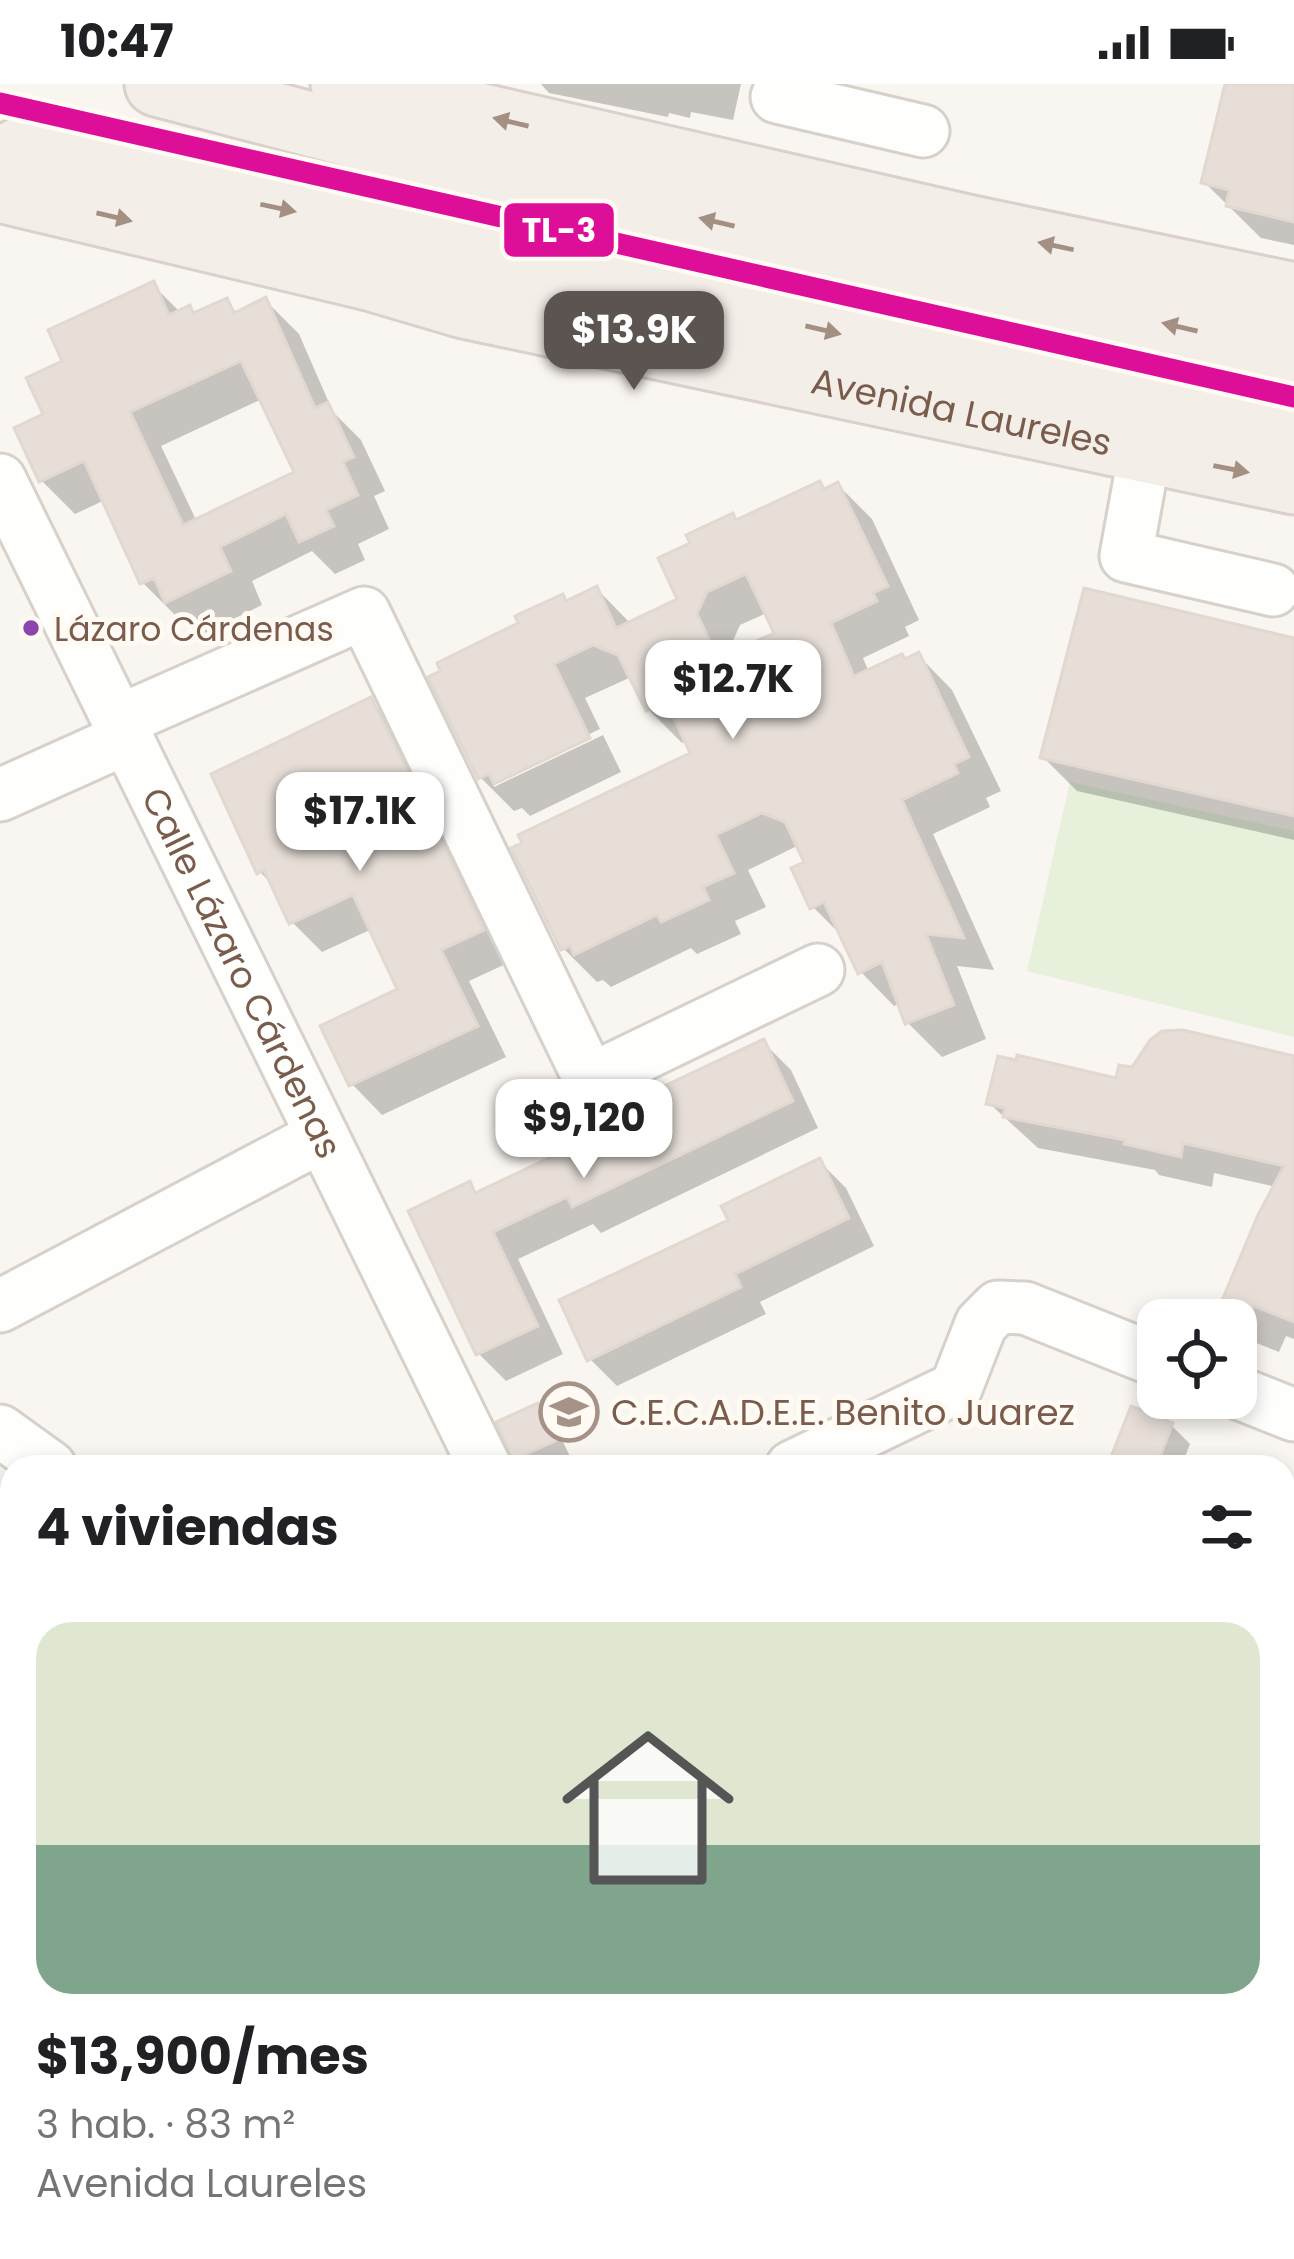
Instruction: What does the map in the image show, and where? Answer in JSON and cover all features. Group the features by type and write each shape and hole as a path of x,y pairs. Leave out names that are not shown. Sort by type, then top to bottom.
{"main road":[{"path":"157,84 490,171 1294,352"},
{"path":"364,86 436,94 811,191 1294,295"},
{"name":"Avenida Laureles","path":"0,146 1294,435"},
{"name":"Avenida Laureles","path":"0,190 370,278 464,307 1294,482"}],"street":[{"path":"777,98 923,131"},
{"path":"811,191 828,110"},
{"path":"1145,452 1126,556 1274,590"},
{"name":"Calle Lázaro Cárdenas","path":"1,484 475,1455"},
{"path":"0,794 364,613 590,1080 818,970"},
{"path":"0,1306 322,1136"},
{"path":"817,1455 956,1388 981,1324 998,1307 1025,1308 1137,1353"},
{"path":"1257,1400 1294,1415"},
{"path":"0,1431 33,1455"}],"green space":[{"path":"1070,782 1294,831 1294,1037 1027,971"}],"building":[{"path":"1225,84 1294,84 1294,222 1226,206 1229,190 1201,183"},
{"path":"154,281 169,315 190,305 193,313 227,298 234,313 266,297 315,408 328,402 354,457 343,462 358,495 326,510 334,526 299,542 286,514 220,547 231,571 165,603 154,578 140,584 84,461 39,482 14,428 43,414 26,378 62,361 48,330","holes":["241,361 294,472 183,525 130,412"]},
{"path":"820,481 824,489 838,482 888,586 873,593 877,601 831,623 854,676 902,654 905,659 919,652 969,757 954,764 958,773 902,800 964,938 926,934 954,1005 905,1024 882,962 858,974 824,902 810,909 791,868 804,862 785,822 762,813 716,835 734,873 703,887 709,900 661,922 657,915 574,955 570,946 561,950 511,848 522,843 518,835 690,753 666,701 646,711 618,655 593,645 554,664 590,738 494,784 489,774 478,779 428,677 440,671 437,663 518,623 515,616 563,594 566,601 597,586 616,628 677,599 658,558 690,543 686,535 733,513 736,520","holes":["746,574 774,633 718,659 697,614 707,592"]},
{"path":"1084,588 1294,638 1294,816 1040,758"},
{"path":"371,697 484,930 441,950 478,1026 349,1086 320,1026 397,989 353,895 289,924 264,870 257,874 211,774"},
{"path":"1183,1030 1294,1056 1294,1322 1257,1307 1257,1299 1223,1299 1284,1166 1183,1143 1181,1157 1124,1144 1125,1140 1003,1117 1005,1108 986,1104 998,1056 1016,1060 1017,1055 1116,1078 1119,1065 1132,1067 1162,1031"},
{"path":"764,1039 793,1101 572,1207 567,1197 493,1232 538,1326 476,1355 408,1211 470,1181 475,1193 549,1158 543,1143"},
{"path":"820,1158 849,1218 735,1274 741,1287 587,1361 559,1300 728,1220 721,1206"},
{"path":"538,1403 555,1441 524,1455 511,1455 496,1422"},
{"path":"1131,1406 1137,1408 1137,1419 1173,1423 1161,1455 1112,1455"}],"transit line":[{"name":"TL-3","path":"0,103 1294,397"}],"place":[{"name":"Lázaro Cárdenas","path":"31,628"},
{"name":"C.E.C.A.D.E.E. Benito Juarez","path":"569,1412"}]}
